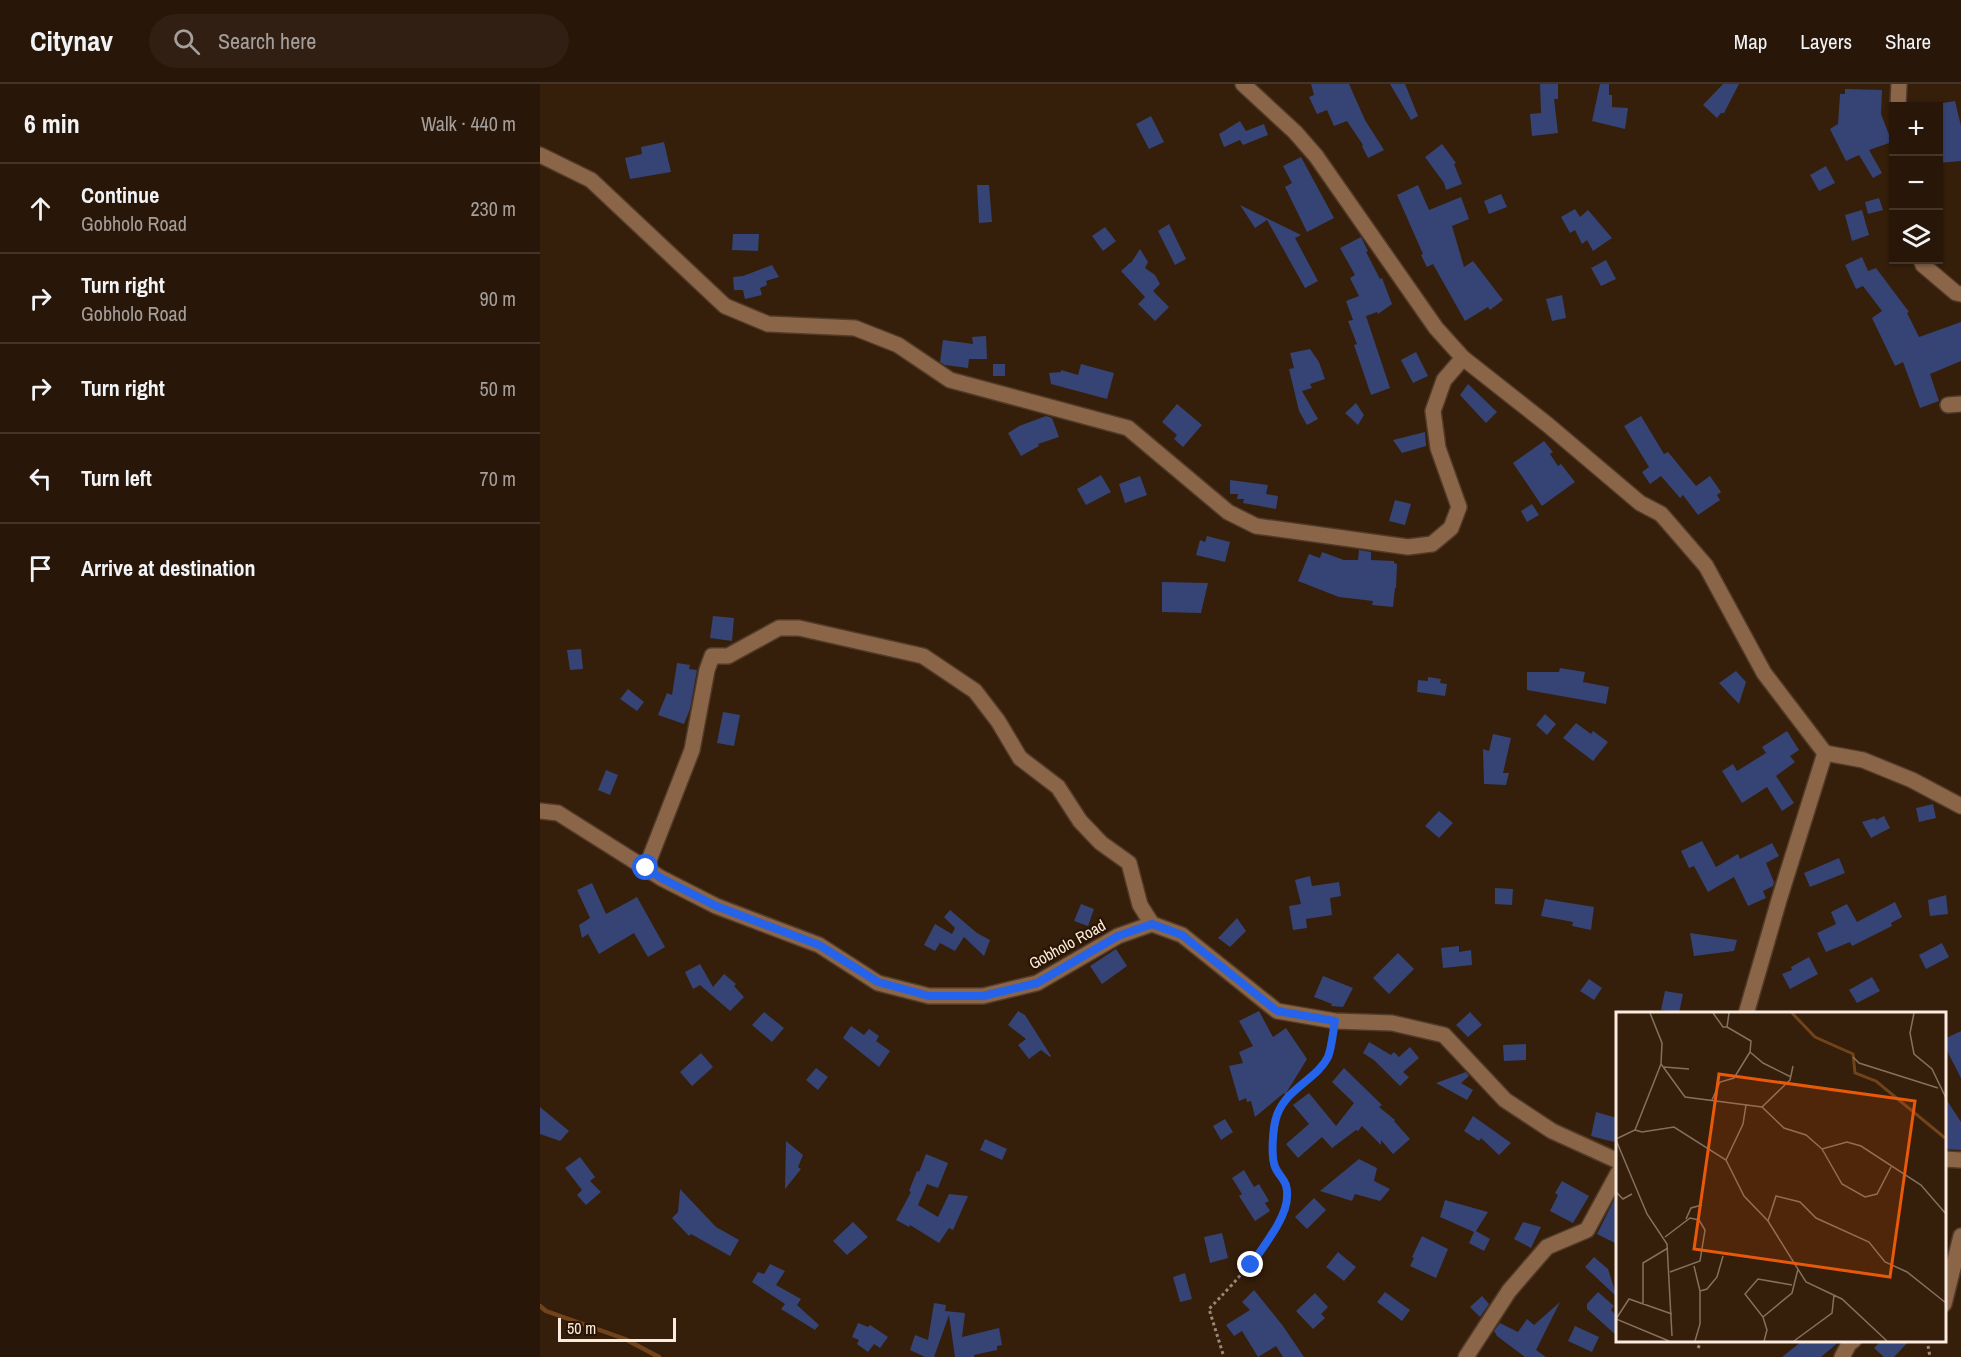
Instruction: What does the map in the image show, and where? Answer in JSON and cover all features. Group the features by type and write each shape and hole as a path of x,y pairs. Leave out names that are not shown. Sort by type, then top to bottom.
{"street":[{"path":"1243,84 1316,156 1436,328 1463,358 1548,425 1640,503 1661,514 1706,566 1764,673 1825,753 1863,760 1912,780 1961,806"},
{"path":"1898,102 1899,84"},
{"path":"540,155 591,180 726,306 768,324 855,328 898,345 950,380 1128,428 1228,512 1256,526 1408,547 1432,544 1451,528 1459,507 1438,448 1434,411 1444,380 1463,358"},
{"path":"1923,264 1956,293 1961,294"},
{"path":"646,868 692,750 707,669 712,656 728,656 779,628 799,628 922,656 975,691 998,721 1020,758 1058,787 1080,821 1101,843 1129,862 1140,904 1152,924 1182,935 1277,1011 1335,1021 1392,1023 1444,1035 1505,1100 1552,1131 1616,1161"},
{"path":"1747,1012 1825,753"},
{"name":"Gobholo Road","path":"540,811 558,813 661,878 716,906 819,945 878,982 929,996 983,996 1037,983 1118,936 1152,924"},
{"path":"1946,1159 1961,1160"},
{"path":"1466,1357 1509,1291 1547,1247 1587,1230 1616,1175"},
{"path":"1946,1296 1961,1236"},
{"path":"1842,1357 1852,1342"}],"path":[{"path":"1223,1354 1209,1310 1251,1265 1285,1209 1287,1198 1285,1180 1275,1167 1273,1136 1277,1114 1295,1088 1312,1076 1328,1057 1335,1021"},
{"path":"1698,1348 1701,1342"},
{"path":"1927,1342 1930,1357"}],"building":[{"path":"1311,84 1349,84 1365,120 1384,150 1368,158 1363,145 1347,121 1334,126 1327,110 1317,114 1309,97 1314,95"},
{"path":"1390,84 1405,84 1418,116 1411,120"},
{"path":"1540,84 1558,84 1558,99 1554,99 1558,133 1532,136 1530,114 1541,113"},
{"path":"1600,84 1609,84 1612,107 1628,108 1625,129 1592,121"},
{"path":"1723,84 1739,84 1724,113 1717,118 1703,105"},
{"path":"1845,89 1882,90 1881,114 1889,134 1889,143 1869,150 1882,173 1873,178 1859,155 1846,161 1830,129 1838,124 1840,94 1845,94"},
{"path":"1955,101 1961,126 1961,161 1943,163 1943,103"},
{"path":"1151,116 1164,142 1149,149 1136,124"},
{"path":"1240,121 1246,131 1264,124 1268,135 1243,145 1240,140 1224,147 1219,134"},
{"path":"664,142 671,172 630,179 625,158 642,154 641,147"},
{"path":"1442,144 1456,163 1454,164 1462,184 1446,190 1444,183 1425,157"},
{"path":"1301,157 1334,218 1307,232 1285,187 1292,183 1283,166"},
{"path":"1826,166 1835,183 1819,191 1810,175"},
{"path":"977,185 989,185 992,222 979,223"},
{"path":"1418,185 1429,210 1461,197 1469,219 1452,226 1464,267 1473,261 1503,300 1490,310 1488,307 1465,321 1433,264 1427,267 1397,195"},
{"path":"1501,194 1507,207 1489,214 1484,201"},
{"path":"1879,198 1883,210 1868,214 1865,202"},
{"path":"1240,205 1301,235 1295,238 1318,281 1305,288 1267,220 1255,228"},
{"path":"1575,209 1580,217 1588,210 1612,238 1593,251 1587,240 1582,244 1575,230 1570,233 1561,217"},
{"path":"1862,210 1869,235 1852,241 1845,215"},
{"path":"1169,224 1186,259 1175,265 1158,231"},
{"path":"1105,227 1116,241 1103,251 1092,236"},
{"path":"733,234 759,234 758,251 732,250"},
{"path":"1361,237 1368,251 1366,252 1380,279 1382,278 1392,304 1378,314 1377,312 1366,316 1390,388 1371,395 1348,321 1353,320 1346,301 1359,296 1350,278 1355,275 1340,248"},
{"path":"1140,249 1148,262 1145,268 1155,275 1160,284 1153,291 1169,307 1155,321 1138,304 1145,297 1121,271 1131,263"},
{"path":"1862,257 1868,271 1876,268 1909,312 1907,313 1919,337 1961,322 1961,361 1930,374 1939,401 1920,408 1903,362 1895,366 1872,318 1882,311 1863,286 1856,289 1845,265"},
{"path":"1606,260 1616,279 1601,286 1591,268"},
{"path":"772,265 779,277 766,281 767,285 760,288 762,295 745,299 743,290 734,290 733,277 743,276"},
{"path":"1562,295 1566,318 1552,321 1546,299"},
{"path":"986,336 987,359 969,359 968,368 945,365 940,362 943,340 973,344 972,337"},
{"path":"1310,349 1319,362 1325,379 1310,384 1312,388 1302,391 1318,419 1307,425 1299,411 1289,369 1294,368 1290,353"},
{"path":"1416,352 1428,376 1413,383 1401,360"},
{"path":"993,364 1005,364 1005,376 993,376"},
{"path":"1081,364 1114,373 1107,399 1051,384 1049,373 1061,372 1061,370 1078,375"},
{"path":"1468,384 1497,412 1486,423 1460,395"},
{"path":"1356,403 1364,415 1358,425 1345,413"},
{"path":"1177,404 1202,425 1183,447 1174,439 1177,435 1162,422"},
{"path":"1046,416 1052,418 1059,437 1038,444 1039,446 1021,456 1008,433 1019,426"},
{"path":"1641,416 1664,454 1668,452 1696,486 1710,476 1721,492 1717,495 1720,500 1698,515 1683,495 1680,498 1661,476 1650,484 1642,472 1649,467 1624,426"},
{"path":"1425,432 1426,446 1402,453 1393,440"},
{"path":"1544,441 1553,452 1550,454 1558,466 1561,464 1575,482 1542,506 1513,463"},
{"path":"1101,475 1111,492 1086,505 1077,489"},
{"path":"1140,476 1147,495 1125,503 1119,484"},
{"path":"1230,480 1268,485 1266,494 1278,496 1276,509 1243,503 1244,499 1237,499 1238,494 1230,494"},
{"path":"1395,500 1411,504 1405,525 1389,521"},
{"path":"1532,504 1539,515 1527,522 1521,511"},
{"path":"1207,536 1230,542 1225,562 1196,555 1200,540 1205,542"},
{"path":"1359,550 1371,552 1371,560 1394,561 1397,564 1393,607 1372,605 1373,601 1339,597 1298,581 1309,554 1320,558 1322,552 1344,560 1358,560"},
{"path":"1162,582 1208,583 1201,613 1162,612"},
{"path":"713,616 734,618 732,641 710,638"},
{"path":"581,649 583,669 570,670 567,650"},
{"path":"677,663 690,665 689,669 697,670 690,709 684,724 658,715 667,693 672,695"},
{"path":"1560,668 1585,672 1583,682 1609,687 1606,704 1527,690 1527,672 1559,672"},
{"path":"1736,671 1746,682 1739,704 1719,683"},
{"path":"1428,677 1441,679 1440,683 1447,684 1445,696 1417,692 1418,680 1428,681"},
{"path":"628,689 644,702 637,711 620,699"},
{"path":"723,712 740,715 734,746 717,743"},
{"path":"1545,714 1556,724 1547,735 1536,725"},
{"path":"1576,723 1591,734 1593,731 1608,742 1593,761 1563,738"},
{"path":"1787,731 1799,750 1790,756 1795,762 1776,776 1794,803 1782,811 1767,787 1742,803 1722,771 1733,764 1737,771 1766,753 1762,747"},
{"path":"1493,734 1511,738 1503,773 1509,773 1506,785 1484,784 1483,749 1489,751"},
{"path":"606,770 618,775 610,795 598,790"},
{"path":"1933,804 1936,818 1919,822 1916,808"},
{"path":"1439,811 1453,823 1439,838 1425,826"},
{"path":"1884,816 1890,828 1871,838 1862,822"},
{"path":"1702,841 1716,867 1738,854 1740,859 1772,843 1779,856 1766,863 1774,882 1773,886 1763,891 1766,898 1748,906 1734,877 1708,892 1694,866 1689,868 1681,851"},
{"path":"1839,858 1845,873 1810,887 1804,873"},
{"path":"1310,876 1312,886 1339,882 1341,896 1330,898 1332,915 1306,919 1307,928 1293,930 1289,906 1301,904 1295,880"},
{"path":"592,883 606,914 637,897 665,947 648,957 634,933 599,954 588,934 582,938 579,925 590,918 577,890"},
{"path":"1495,888 1513,889 1512,905 1495,904"},
{"path":"1946,895 1948,914 1930,916 1928,900"},
{"path":"1545,899 1594,907 1591,930 1572,926 1573,922 1541,916"},
{"path":"1895,902 1902,917 1891,923 1892,926 1852,946 1850,942 1826,952 1817,933 1836,924 1831,912 1847,904 1857,922"},
{"path":"1081,904 1094,909 1088,926 1074,921"},
{"path":"950,910 977,933 990,940 984,956 964,937 955,951 940,943 935,951 924,945 935,924 952,934 955,928 944,917"},
{"path":"1237,918 1246,931 1230,947 1218,938"},
{"path":"1690,933 1737,940 1734,951 1694,956"},
{"path":"1942,943 1949,957 1926,969 1919,955"},
{"path":"1459,946 1459,952 1471,950 1472,965 1443,968 1441,948"},
{"path":"1116,949 1127,966 1102,984 1090,966"},
{"path":"1398,953 1414,969 1389,994 1373,978"},
{"path":"1809,957 1818,974 1790,989 1782,974 1792,970 1791,967"},
{"path":"700,964 713,987 724,974 736,984 734,986 744,997 730,1011 700,985 693,989 685,972"},
{"path":"1323,976 1353,988 1343,1007 1331,1006 1332,1004 1314,997"},
{"path":"1872,977 1880,991 1857,1003 1849,990"},
{"path":"1589,979 1602,988 1594,1000 1580,991"},
{"path":"1665,991 1683,994 1679,1012 1661,1010"},
{"path":"1018,1011 1025,1015 1050,1057 1041,1050 1029,1059 1018,1045 1026,1039 1008,1025"},
{"path":"1259,1011 1273,1037 1286,1028 1307,1059 1285,1095 1284,1093 1255,1117 1251,1101 1247,1102 1246,1098 1239,1101 1229,1066 1243,1063 1239,1052 1253,1046 1239,1021"},
{"path":"764,1012 784,1028 772,1042 752,1025"},
{"path":"1470,1012 1482,1025 1468,1037 1456,1025"},
{"path":"851,1026 864,1035 869,1029 879,1036 876,1041 890,1051 879,1067 843,1038"},
{"path":"1961,1031 1961,1078 1946,1049 1946,1038"},
{"path":"1369,1042 1391,1055 1394,1052 1399,1057 1410,1047 1419,1058 1403,1072 1409,1077 1400,1086 1374,1060 1363,1053"},
{"path":"1526,1044 1526,1060 1504,1061 1503,1045"},
{"path":"701,1053 713,1067 692,1086 680,1072"},
{"path":"816,1068 828,1077 818,1090 806,1080"},
{"path":"1344,1068 1382,1105 1379,1107 1395,1120 1410,1139 1393,1154 1381,1140 1381,1145 1362,1126 1332,1148 1322,1137 1298,1158 1286,1144 1309,1124 1293,1105 1309,1093 1336,1126 1354,1103 1332,1082"},
{"path":"1466,1072 1469,1076 1461,1083 1473,1090 1467,1100 1436,1083"},
{"path":"1946,1099 1961,1122 1961,1150 1946,1149"},
{"path":"540,1107 569,1131 560,1141 540,1134"},
{"path":"1596,1112 1616,1118 1614,1142 1591,1136"},
{"path":"1473,1116 1511,1143 1499,1155 1481,1138 1479,1141 1464,1131"},
{"path":"1225,1119 1233,1132 1221,1140 1213,1126"},
{"path":"985,1139 1007,1149 1002,1160 980,1150"},
{"path":"786,1141 803,1155 798,1167 801,1169 785,1189"},
{"path":"926,1154 948,1163 938,1188 927,1184 918,1205 938,1217 949,1194 968,1196 953,1230 949,1228 939,1243 910,1225 909,1227 896,1220 911,1192 909,1191"},
{"path":"580,1157 595,1177 590,1181 601,1192 586,1205 577,1195 582,1190 565,1168"},
{"path":"1359,1159 1377,1168 1374,1181 1390,1189 1380,1201 1355,1194 1352,1201 1320,1191"},
{"path":"1244,1170 1254,1187 1259,1184 1269,1201 1265,1203 1270,1211 1255,1221 1239,1196 1242,1194 1232,1178"},
{"path":"1562,1181 1589,1196 1573,1223 1550,1211 1558,1195 1555,1193"},
{"path":"680,1189 716,1227 739,1240 730,1256 691,1234 689,1236 672,1218 678,1212"},
{"path":"1616,1196 1616,1244 1597,1234"},
{"path":"1314,1198 1326,1210 1307,1229 1295,1217"},
{"path":"1445,1200 1488,1212 1476,1231 1490,1239 1484,1251 1469,1243 1474,1232 1440,1217"},
{"path":"853,1222 868,1237 847,1255 833,1241"},
{"path":"1523,1222 1541,1227 1531,1248 1514,1239"},
{"path":"1222,1233 1228,1258 1210,1263 1204,1237"},
{"path":"1422,1236 1448,1249 1436,1278 1410,1266"},
{"path":"1338,1252 1356,1267 1344,1281 1326,1267"},
{"path":"1594,1257 1608,1269 1616,1296 1585,1267"},
{"path":"770,1264 785,1271 776,1285 801,1299 797,1305 819,1325 815,1330 781,1309 785,1304 752,1282 758,1272 764,1274"},
{"path":"1185,1273 1192,1299 1180,1302 1173,1277"},
{"path":"1254,1290 1304,1357 1283,1357 1276,1346 1258,1357 1242,1331 1234,1336 1226,1325 1250,1310 1242,1302"},
{"path":"1385,1292 1410,1310 1402,1321 1377,1302"},
{"path":"1598,1292 1614,1306 1611,1310 1616,1315 1616,1335 1587,1309 1587,1304"},
{"path":"1315,1293 1328,1307 1321,1314 1325,1318 1313,1329 1296,1311"},
{"path":"1482,1296 1489,1304 1480,1317 1470,1307"},
{"path":"1560,1302 1536,1350 1546,1357 1525,1357 1497,1336 1494,1331 1500,1323 1518,1332 1527,1319 1534,1325"},
{"path":"934,1303 946,1305 945,1311 965,1313 962,1337 999,1328 1002,1345 997,1346 997,1350 974,1355 974,1357 955,1357 949,1315 934,1357 925,1357 910,1350 915,1335 928,1340"},
{"path":"858,1323 868,1327 870,1325 888,1337 880,1348 874,1344 868,1352 857,1344 859,1340 852,1337"},
{"path":"1575,1326 1599,1337 1592,1352 1568,1341"},
{"path":"1801,1342 1839,1342 1821,1357 1782,1357"},
{"path":"1880,1342 1908,1342 1894,1357 1884,1357 1874,1348"}],"waterway":[{"path":"540,1306 546,1311 625,1339 659,1357"}],"route":[{"path":"646,868 716,906 819,945 878,982 929,996 983,996 1037,983 1118,936 1152,924 1182,935 1277,1011 1335,1021 1328,1057 1312,1076 1295,1088 1277,1114 1273,1136 1275,1167 1285,1180 1287,1198 1285,1209 1251,1265"}]}
